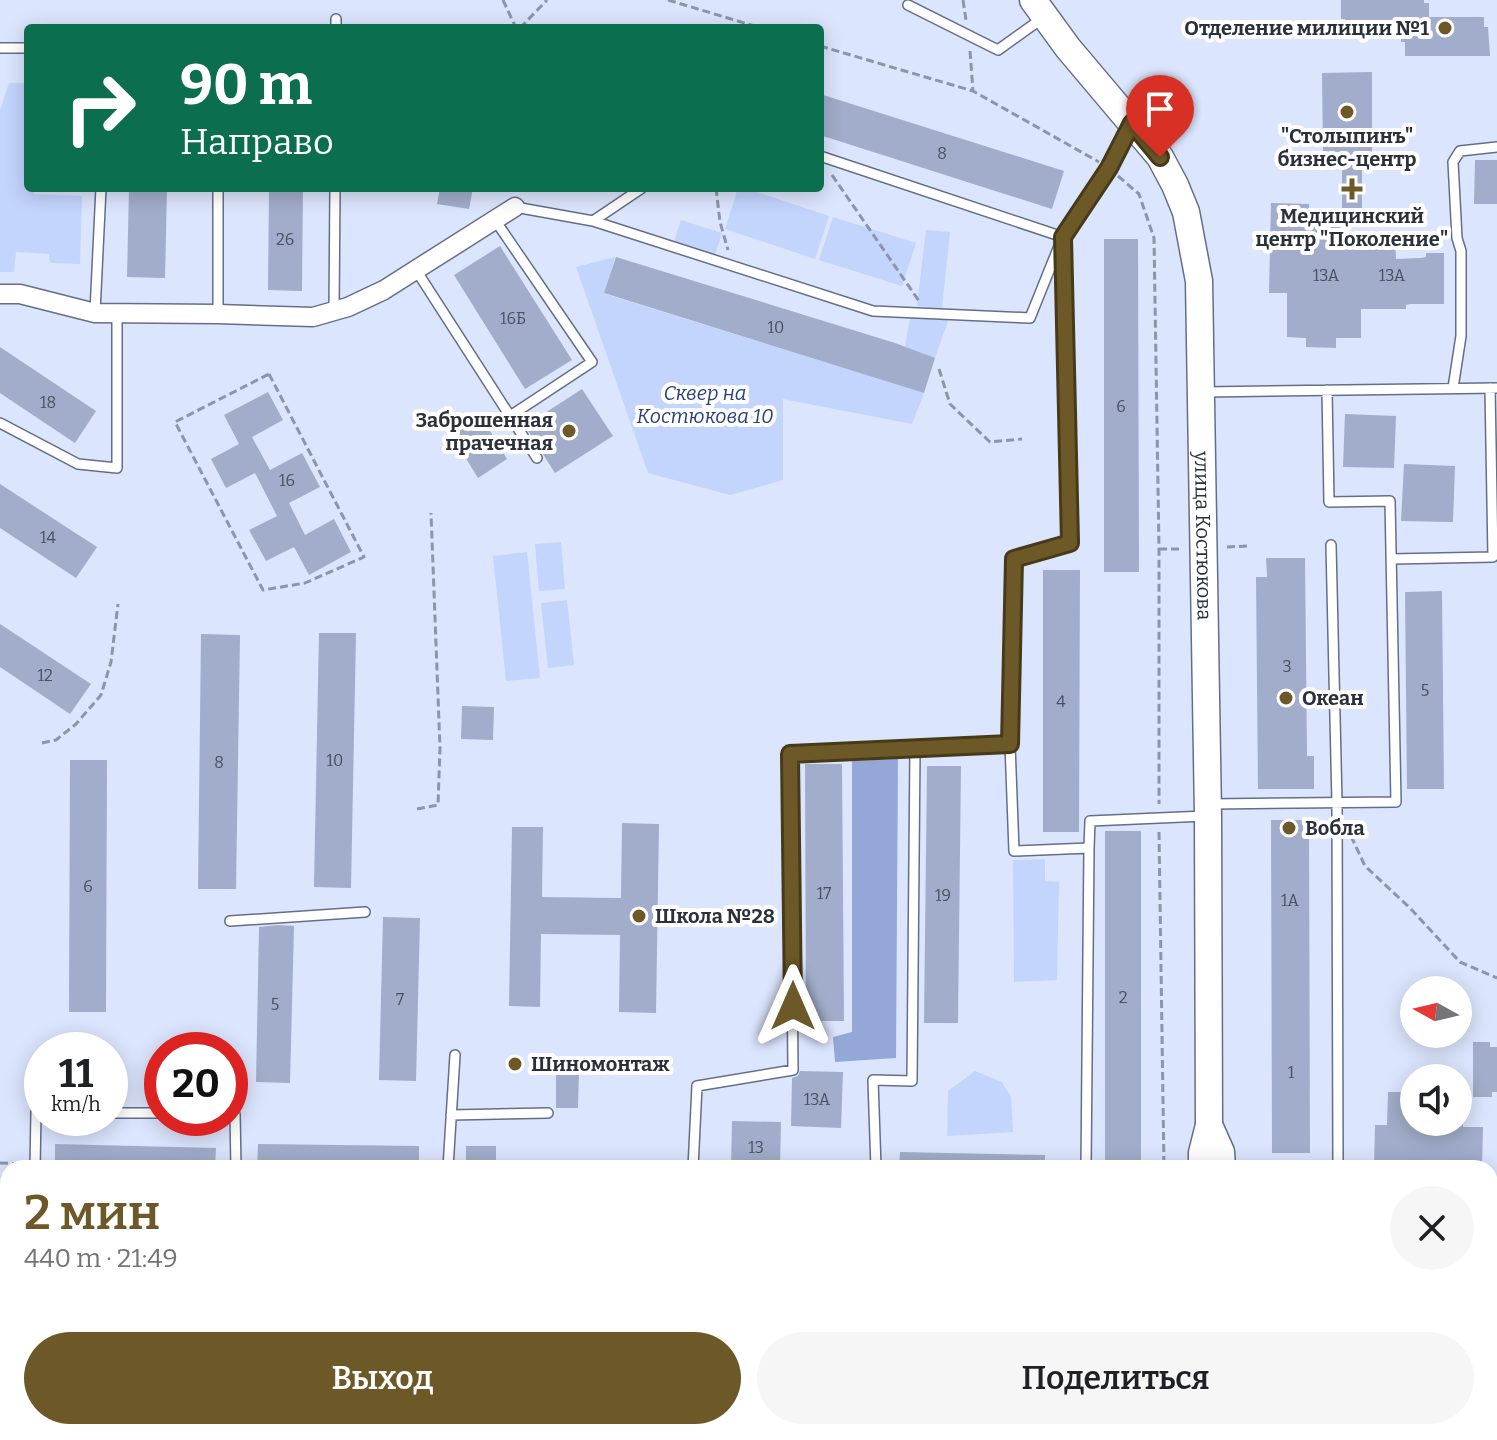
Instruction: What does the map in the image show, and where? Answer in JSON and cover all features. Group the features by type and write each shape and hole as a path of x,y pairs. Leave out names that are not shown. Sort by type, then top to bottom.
{"main road":[{"name":"улица Костюкова","path":"1039,9 1160,157 1186,212 1199,281 1208,810 1209,1125 1202,1160"},
{"name":"улица Костюкова","path":"1209,1125 1222,1160"}],"street":[{"path":"0,294 20,294 95,313 313,317 348,307 384,290 515,207"}],"lane":[{"path":"908,5 998,50 1039,9"},
{"path":"0,48 24,48"},
{"path":"515,207 593,221 873,311 1030,318 1063,237 1109,168 1132,123"},
{"path":"1453,388 1461,336 1461,251 1457,238 1453,162 1460,151 1497,147"},
{"path":"824,157 1063,237"},
{"path":"95,313 101,192"},
{"path":"218,192 218,314"},
{"path":"334,311 335,192"},
{"path":"593,221 636,192"},
{"path":"495,220 592,362 510,416"},
{"path":"1063,237 1070,543 1014,559 1010,744 1014,851 1089,848"},
{"path":"416,270 537,458"},
{"path":"0,423 78,464 117,468 117,314"},
{"path":"1201,392 1493,388 1493,557 1391,559"},
{"path":"1086,1160 1090,821 1159,818 1208,810 1396,802 1390,501 1329,502 1327,390"},
{"path":"1331,545 1337,803 1338,1160"},
{"path":"693,1160 697,1086 793,1070 790,754 1010,744"},
{"path":"876,1160 873,1080 912,1081 915,749"},
{"path":"230,921 365,912"},
{"path":"448,1160 455,1055"},
{"path":"451,1115 548,1113"},
{"path":"35,1160 36,1136"},
{"path":"235,1136 236,1160"}],"path":[{"path":"503,0 516,24"},
{"path":"522,24 547,0"},
{"path":"668,0 748,24"},
{"path":"824,47 973,91 1109,168 1139,194 1154,238 1164,1160"},
{"path":"829,172 928,313"},
{"path":"716,192 720,222 732,265"},
{"path":"939,369 950,404 990,442 1022,439"},
{"path":"269,374 364,557 349,565 305,583 263,590 175,422 269,374"},
{"path":"417,809 438,805 440,748 431,513"},
{"path":"1224,547 1247,546"},
{"path":"42,743 56,740 76,724 101,695 111,662 118,604"},
{"path":"1337,803 1365,866 1410,908 1460,962 1497,978"}],"green space":[{"path":"9,83 24,83 24,192 82,196 80,264 50,263 49,254 16,252 14,272 0,272 0,110"},
{"path":"737,192 757,192 829,216 815,259 725,229"},
{"path":"833,217 916,243 902,286 819,260"},
{"path":"681,220 722,233 715,255 674,242"},
{"path":"926,230 950,232 942,308 917,306"},
{"name":"Сквер на Костюкова 10","path":"615,257 605,294 924,393 912,424 783,399 783,480 730,495 648,473 576,267"},
{"path":"911,313 950,315 935,358 905,347"},
{"path":"561,542 565,589 539,591 535,544"},
{"path":"527,552 540,678 506,681 493,556"},
{"path":"567,600 574,665 548,668 541,603"},
{"path":"1045,859 1045,881 1059,882 1057,980 1014,982 1013,860"},
{"path":"975,1071 1002,1082 1011,1097 1013,1132 947,1136 948,1091"}],"shaded area":[{"path":"898,759 896,1058 835,1062 833,1037 852,1032 852,761"}],"building":[{"name":"Отделение милиции №1","path":"1341,0 1424,0 1424,3 1429,3 1429,17 1484,17 1484,27 1488,27 1490,56 1405,56 1401,28 1345,28 1345,19 1341,19"},
{"name":"\"Столыпинъ\" бизнес-центр","path":"1372,72 1372,152 1362,152 1362,216 1342,216 1342,152 1323,152 1322,73"},
{"path":"824,95 1064,171 1052,209 824,136"},
{"path":"1475,160 1497,160 1497,204 1474,204"},
{"path":"129,192 167,192 165,278 127,277"},
{"path":"269,192 303,192 302,291 268,290"},
{"path":"439,192 472,192 469,209 437,204"},
{"path":"1271,203 1340,209 1340,245 1373,246 1377,240 1395,240 1396,259 1444,253 1444,304 1410,304 1406,305 1406,309 1361,309 1361,338 1336,338 1336,348 1306,347 1306,338 1287,337 1287,293 1269,293"},
{"path":"1104,239 1138,239 1139,572 1104,572"},
{"path":"500,246 572,360 525,389 454,275"},
{"path":"616,257 935,358 924,393 604,293"},
{"path":"0,347 96,411 75,443 0,393"},
{"name":"Заброшенная прачечная","path":"582,389 613,436 555,473 525,426"},
{"path":"268,392 283,420 252,437 270,470 302,453 320,487 289,503 305,535 334,519 351,552 309,575 294,547 266,561 249,530 277,516 255,473 226,488 211,459 239,444 224,415"},
{"path":"1345,414 1396,416 1394,468 1343,467"},
{"path":"481,416 507,459 478,478 451,434"},
{"path":"1404,464 1455,466 1453,522 1401,521"},
{"path":"0,484 97,547 76,578 0,528"},
{"path":"1266,558 1305,558 1307,756 1314,756 1314,789 1258,789 1256,577 1267,577"},
{"path":"1043,570 1080,570 1079,832 1043,832"},
{"path":"1442,591 1444,789 1407,789 1405,592"},
{"path":"0,624 91,684 70,714 0,667"},
{"path":"319,633 356,633 351,888 314,887"},
{"path":"201,634 240,635 236,889 198,889"},
{"path":"462,706 494,707 493,740 461,739"},
{"path":"70,760 107,760 106,1012 69,1012"},
{"path":"805,764 842,764 844,1021 806,1021"},
{"path":"927,766 961,766 958,1023 924,1023"},
{"path":"1271,820 1309,820 1310,1153 1272,1153"},
{"path":"622,823 659,824 656,1013 619,1012 620,935 541,934 540,1007 509,1006 512,827 543,827 542,897 621,898"},
{"path":"1105,831 1141,831 1141,1160 1105,1160"},
{"path":"383,917 420,918 416,1081 379,1080"},
{"path":"294,926 290,1083 256,1082 259,927"},
{"path":"1473,1042 1490,1042 1490,1047 1497,1047 1497,1092 1492,1092 1492,1097 1473,1097"},
{"path":"800,1071 843,1072 841,1128 791,1126 792,1078 798,1076"},
{"path":"556,1072 579,1072 578,1108 556,1108"},
{"path":"1388,1092 1400,1092 1400,1136 1472,1136 1472,1127 1483,1127 1482,1160 1374,1160 1375,1125 1387,1125"},
{"path":"732,1121 781,1122 780,1160 731,1160"},
{"path":"55,1144 216,1148 215,1160 55,1160"},
{"path":"258,1144 419,1146 419,1160 257,1160"},
{"path":"466,1146 496,1146 496,1160 466,1160"},
{"path":"900,1152 1045,1155 1045,1160 900,1160"}],"place":[{"name":"Отделение милиции №1","path":"1445,28"},
{"name":"\"Столыпинъ\" бизнес-центр","path":"1347,112"},
{"name":"Медицинский центр \"Поколение\"","path":"1352,189"},
{"name":"Заброшенная прачечная","path":"569,431"},
{"name":"Океан","path":"1286,698"},
{"name":"Вобла","path":"1289,828"},
{"name":"Школа №28","path":"639,916"},
{"name":"Шиномонтаж","path":"515,1064"}],"route":[{"path":"793,1006 790,754 1010,744 1014,559 1070,543 1063,237 1109,168 1132,123 1160,157"}]}
